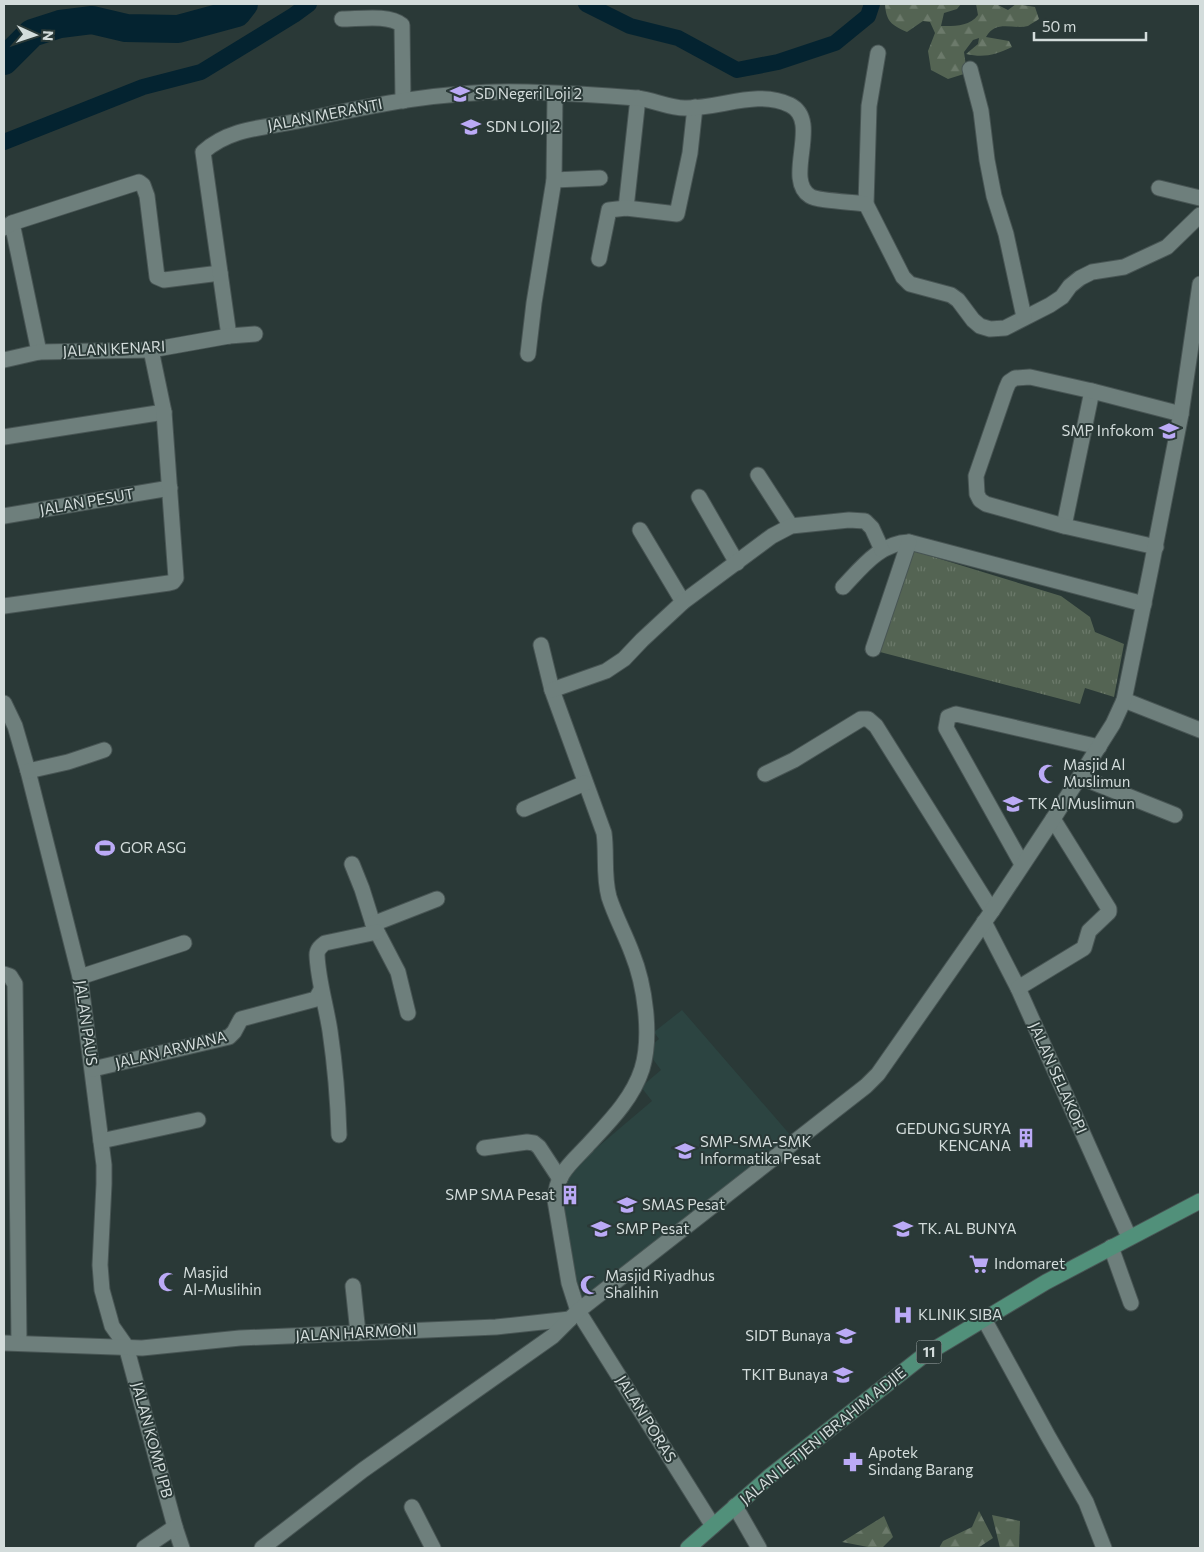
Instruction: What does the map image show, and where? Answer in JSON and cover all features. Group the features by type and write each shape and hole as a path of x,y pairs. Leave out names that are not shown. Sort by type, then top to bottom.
{"main road":[{"name":"JALAN LETJEN IBRAHIM ADJIE","path":"688,1548 770,1476 923,1356 1046,1282 1200,1201"}],"street":[{"path":"342,19 385,19 402,25 403,101"},
{"path":"878,53 869,106 866,204 903,277 910,284 951,294 976,323 984,328 1005,328 1012,325 1024,317 1050,306 1062,297 1070,286 1092,272 1124,266 1167,248 1200,215"},
{"path":"970,69 981,111 994,196 1006,234 1024,317"},
{"name":"JALAN MERANTI","path":"229,336 203,152 218,140 240,131 380,104 476,92 526,92 638,98 685,108 768,99 790,105 796,109 802,123 804,138 801,176 804,190 811,197 866,204"},
{"path":"528,354 534,303 554,180 555,94"},
{"path":"626,208 638,98"},
{"path":"599,259 609,210 626,208 677,214 690,153 695,108"},
{"path":"554,180 600,178"},
{"path":"39,352 8,225 139,182 143,185 147,196 157,277 164,280 220,273"},
{"path":"1159,188 1200,198"},
{"path":"262,1548 363,1470 553,1336 574,1315 866,1086 878,1074 988,916 1080,777 1113,724 1124,700 1181,414 1200,284"},
{"name":"JALAN KENARI","path":"4,360 39,352 151,350 229,336 255,334"},
{"path":"4,606 173,582 176,578 164,412 151,350"},
{"path":"1156,546 1064,526 986,504 980,500 977,494 976,476 1006,389 1009,382 1015,378 1030,377 1181,414"},
{"path":"1064,526 1092,391"},
{"path":"4,437 164,412"},
{"path":"758,475 791,526"},
{"name":"JALAN PESUT","path":"4,516 170,488"},
{"path":"699,496 737,563"},
{"path":"552,690 606,671 624,660 642,640 683,602 772,536 791,526 849,520 865,521 872,528 882,550"},
{"path":"640,530 683,602"},
{"path":"843,586 882,550 892,544 909,542 1144,604"},
{"path":"873,649 909,542"},
{"path":"541,645 552,690 604,832 606,846 605,874 609,896 638,971 644,1005 645,1045 642,1070 625,1103 585,1148 567,1165 560,1179"},
{"path":"1124,700 1200,730"},
{"name":"JALAN PAUS","path":"4,703 10,730 28,771 80,977 101,1141 104,1184 100,1265 102,1290 112,1326 126,1346"},
{"path":"1022,864 946,728 948,717 956,714 1099,747"},
{"name":"JALAN SELAKOPI","path":"765,774 794,760 861,718 868,719 876,726 988,916 1129,1237"},
{"path":"28,771 68,762 104,750"},
{"path":"1080,777 1175,815"},
{"path":"524,808 585,784"},
{"path":"1018,988 1084,948 1089,931 1109,912 1109,909 1052,819"},
{"path":"352,864 375,928 398,972 408,1013"},
{"path":"339,1135 330,1029 321,990 317,954 325,943 375,928 437,899"},
{"path":"80,977 184,943"},
{"path":"4,974 10,976 15,984 9,1106 11,1211 19,1343"},
{"name":"JALAN ARWANA","path":"93,1069 229,1037 241,1019 316,999 321,990"},
{"path":"101,1141 198,1120"},
{"path":"484,1148 527,1142 534,1143 539,1147 560,1179"},
{"name":"JALAN PORAS","path":"560,1179 555,1189 554,1200 574,1315 713,1526"},
{"path":"1111,1247 1131,1303"},
{"path":"353,1286 358,1333"},
{"name":"JALAN HARMONI","path":"126,1346 142,1348 240,1338 496,1327 574,1315"},
{"path":"984,1319 1080,1491 1104,1548"},
{"path":"4,1343 126,1346"},
{"name":"JALAN KOMP IPB","path":"126,1346 182,1548"},
{"path":"735,1506 759,1548"},
{"path":"412,1507 433,1548"},
{"path":"144,1548 175,1527"}],"shaded area":[{"name":"SMP-SMA-SMK Informatika Pesat","path":"682,1010 792,1137 577,1309 558,1185 573,1168 652,1101 641,1087 661,1070 646,1050 659,1039 654,1032"}],"green space":[{"path":"885,4 961,4 957,9 944,13 941,26 961,25 970,22 978,15 976,4 996,4 1008,10 1016,4 1035,7 1039,19 1028,26 995,28 986,37 1009,41 1012,47 995,54 978,56 966,54 978,44 979,38 973,40 964,52 967,73 948,79 931,70 928,51 935,33 930,22 923,21 907,32 890,22"},
{"path":"914,551 1061,596 1090,617 1095,632 1124,644 1114,697 1085,688 1080,704 880,652 909,556"},
{"path":"979,1511 993,1538 978,1548 939,1548 943,1541 972,1527"},
{"path":"992,1515 1020,1521 1019,1548 1000,1548"},
{"path":"884,1516 893,1537 882,1548 868,1548 842,1542"}],"waterway":[{"path":"4,61 32,33 60,24 92,20 126,28 178,29 237,13 244,4"},
{"path":"4,142 143,87 201,72 309,4"},
{"path":"586,4 630,26 678,38 737,70 778,62 835,43 868,16 872,4"}],"place":[{"name":"SD Negeri Loji 2","path":"460,94"},
{"name":"SDN LOJI 2","path":"471,127"},
{"name":"SMP Infokom","path":"1169,431"},
{"name":"Masjid Al Muslimun","path":"1048,774"},
{"name":"TK Al Muslimun","path":"1013,804"},
{"name":"GOR ASG","path":"105,848"},
{"name":"GEDUNG SURYA KENCANA","path":"1026,1138"},
{"name":"SMP-SMA-SMK Informatika Pesat","path":"685,1151"},
{"name":"SMP SMA Pesat","path":"570,1195"},
{"name":"SMAS Pesat","path":"627,1205"},
{"name":"SMP Pesat","path":"601,1229"},
{"name":"TK. AL BUNYA","path":"903,1229"},
{"name":"Indomaret","path":"979,1264"},
{"name":"Masjid Al-Muslihin","path":"168,1282"},
{"name":"Masjid Riyadhus Shalihin","path":"590,1285"},
{"name":"KLINIK SIBA","path":"903,1315"},
{"name":"SIDT Bunaya","path":"846,1336"},
{"name":"TKIT Bunaya","path":"843,1375"},
{"name":"Apotek Sindang Barang","path":"853,1462"}]}
